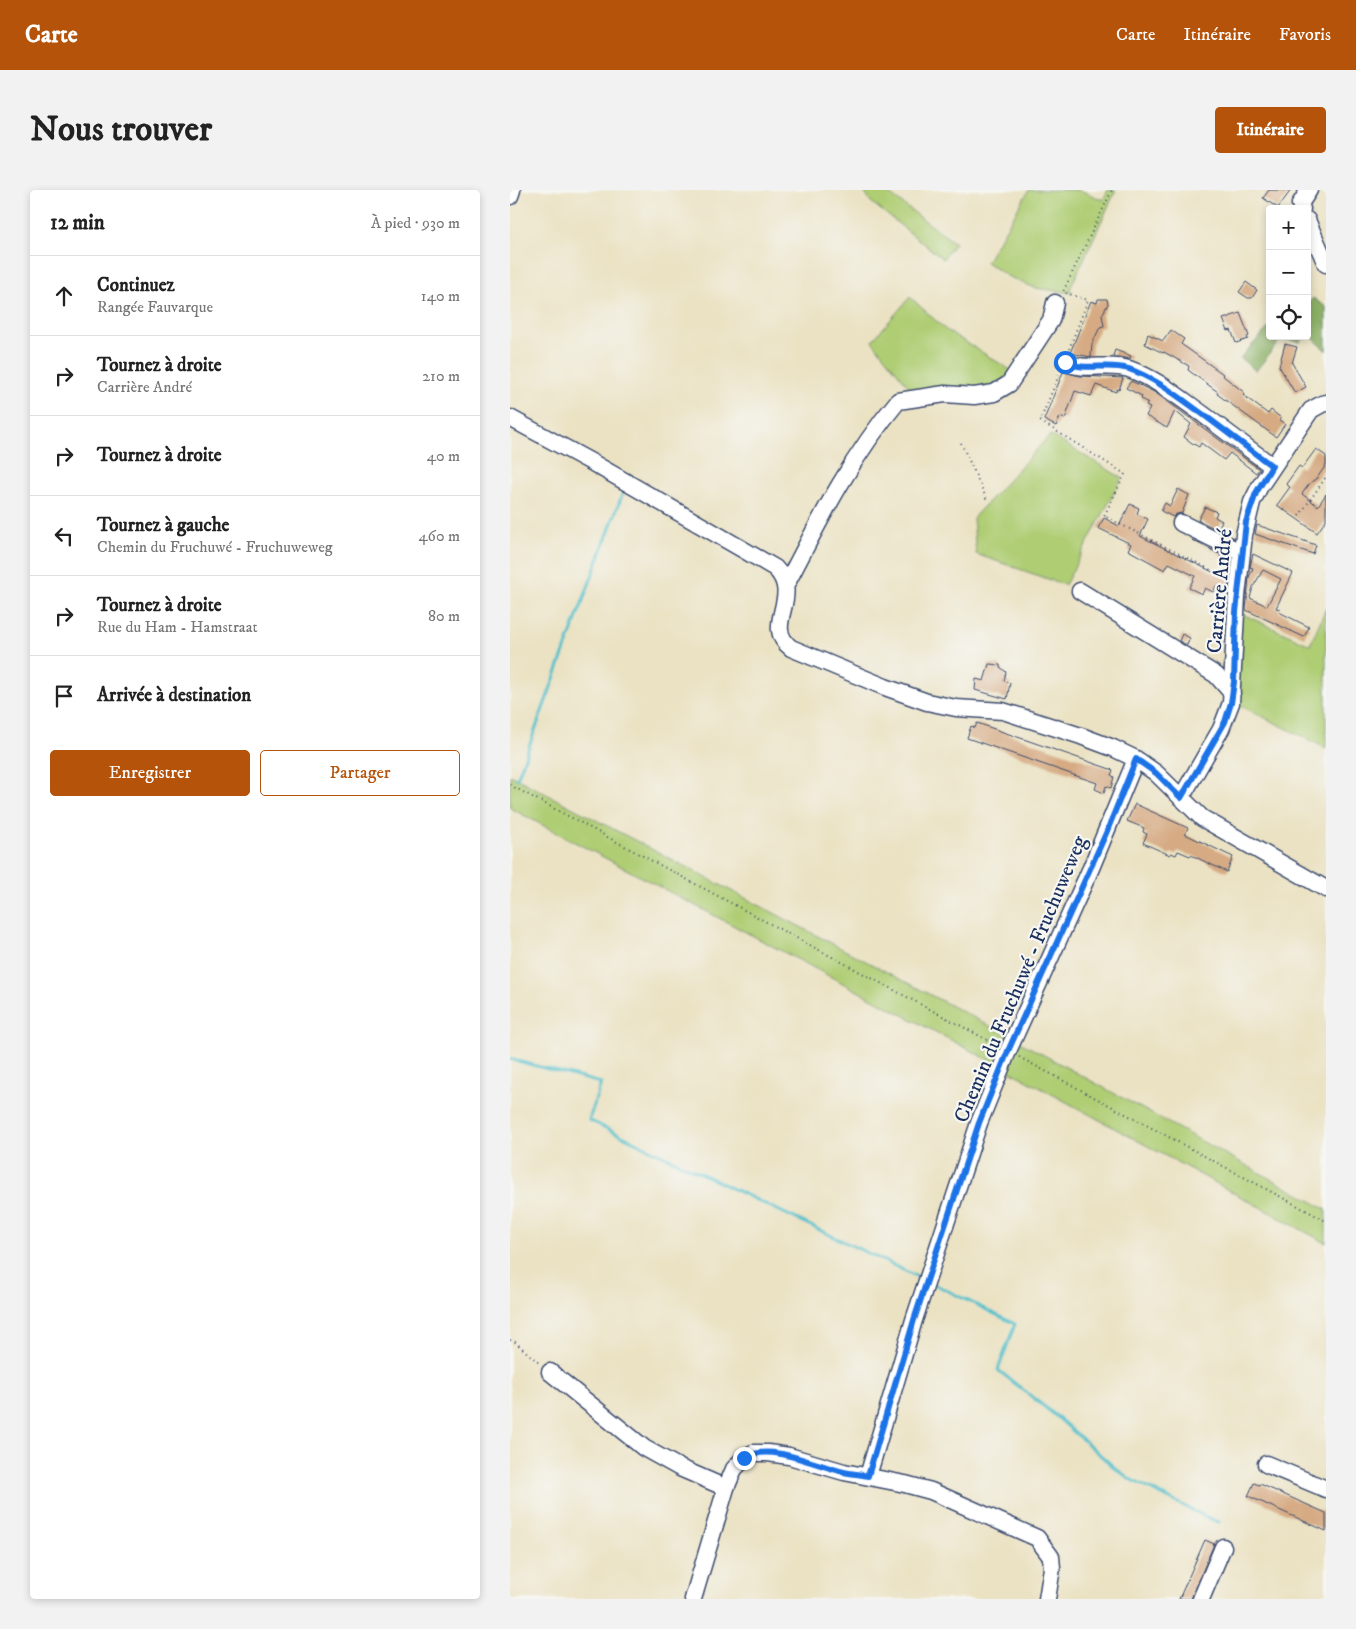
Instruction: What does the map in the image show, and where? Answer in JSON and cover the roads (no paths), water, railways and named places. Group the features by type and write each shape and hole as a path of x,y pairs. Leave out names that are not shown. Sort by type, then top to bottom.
{"street":[{"path":"510,196 512,190"},
{"path":"1300,205 1309,190"},
{"path":"1311,229 1326,264"},
{"path":"786,585 846,472 870,436 898,401 945,394 974,396 994,393 1009,384 1051,320 1059,298"},
{"path":"1065,362 1083,367 1113,365 1143,375 1167,388 1272,466"},
{"name":"Carrière André","path":"1181,798 1225,722 1231,703 1239,580 1246,522 1252,502 1272,466 1312,410 1326,403"},
{"path":"510,418 770,564 780,573 786,585 786,596 779,630 784,641 796,651 927,702 956,708 987,708 1013,713 1080,736 1136,759 1156,773 1202,818 1326,889"},
{"path":"1181,524 1242,553"},
{"path":"1080,591 1216,675 1232,693"},
{"name":"Chemin du Fruchuwé - Fruchuweweg","path":"868,1476 903,1356 979,1123 1008,1051 1091,868 1136,759"},
{"path":"550,1372 644,1448 680,1468 726,1488"},
{"path":"693,1599 726,1488 734,1469 744,1458 753,1453 789,1456 844,1472 931,1492 1037,1538 1051,1557 1052,1568 1047,1599"},
{"path":"1266,1464 1326,1489"},
{"path":"1201,1599 1223,1547"}],"waterway":[{"path":"517,779 625,487"},
{"path":"510,1059 601,1083 589,1120 922,1279"},
{"path":"932,1283 1015,1324 998,1370 1056,1416 1115,1468 1130,1479 1219,1522"}]}
